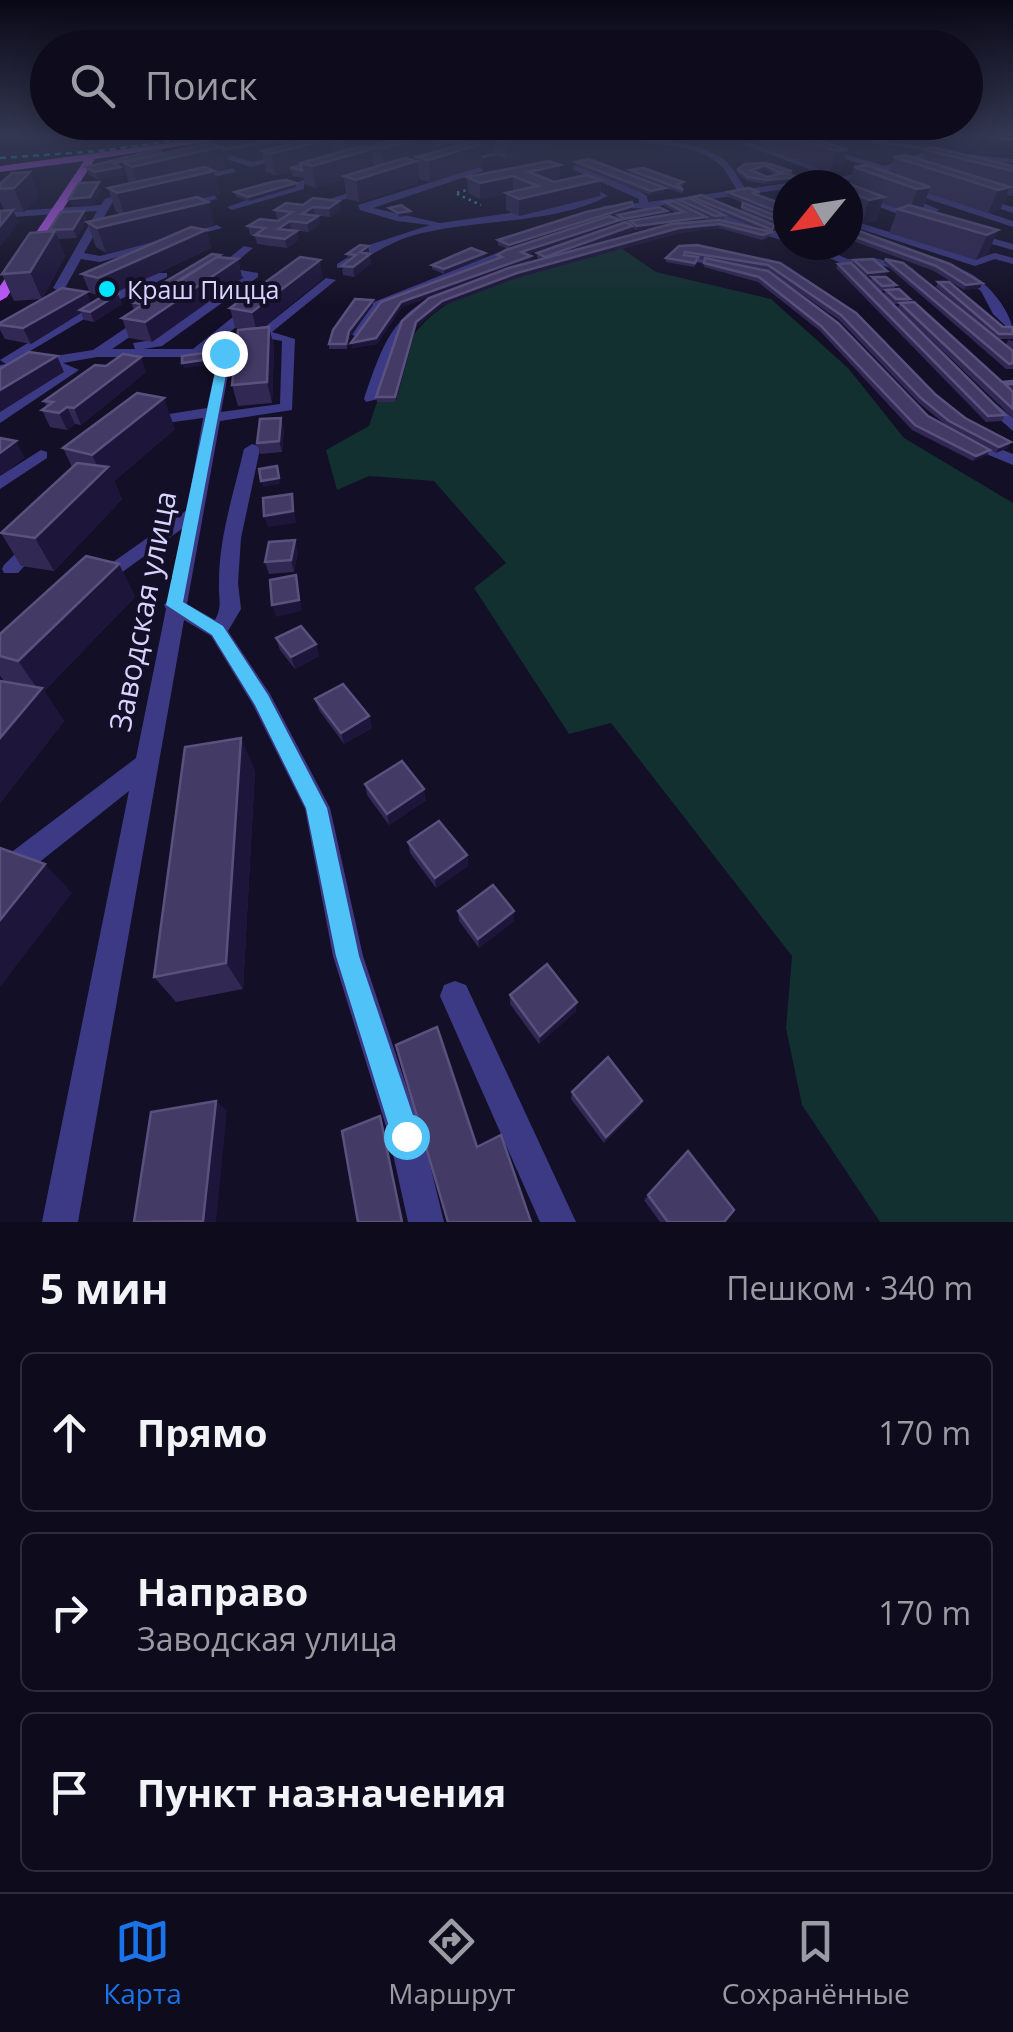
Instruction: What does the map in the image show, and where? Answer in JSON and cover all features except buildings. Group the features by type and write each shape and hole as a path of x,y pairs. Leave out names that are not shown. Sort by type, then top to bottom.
{"main road":[{"path":"0,297 67,194"}],"street":[{"path":"60,288 105,208 114,198 129,194"},
{"path":"232,207 271,194"},
{"path":"351,194 335,199 397,218 443,225"},
{"path":"363,208 405,194"},
{"path":"341,266 361,251 443,225 509,219 603,196 599,194"},
{"path":"585,237 672,214 628,194"},
{"path":"563,222 602,208 648,204 687,194"},
{"path":"687,194 773,228"},
{"path":"687,194 736,222 773,234"},
{"path":"701,197 722,194"},
{"path":"895,194 936,210 909,215"},
{"path":"922,194 1013,224"},
{"path":"966,194 1013,210"},
{"path":"717,195 735,202"},
{"path":"164,210 214,197"},
{"path":"863,198 938,226"},
{"path":"585,237 648,204"},
{"path":"0,216 105,208"},
{"path":"97,226 114,222"},
{"path":"585,237 736,222"},
{"path":"863,227 975,263 995,256 1013,261"},
{"path":"63,248 100,259 216,228"},
{"path":"953,230 1013,247"},
{"path":"863,236 954,268 986,289 996,311 1013,328"},
{"path":"357,337 378,305 530,238 491,244"},
{"path":"204,281 248,248"},
{"path":"30,250 46,249"},
{"path":"690,258 761,270 802,298"},
{"path":"842,260 891,263 918,276"},
{"path":"847,262 882,296"},
{"path":"0,270 19,268"},
{"path":"0,366 157,343 254,275 219,270"},
{"path":"97,353 224,353 265,334 330,280 312,274"},
{"path":"0,366 102,303 162,275"},
{"path":"371,399 397,326 423,301 455,289"},
{"path":"197,352 268,295"},
{"path":"53,305 71,297"},
{"path":"86,300 102,303"},
{"path":"97,353 158,312"},
{"path":"126,434 141,422 287,407 289,339 265,334"},
{"name":"Заводская улица","path":"60,1222 224,353"},
{"path":"0,419 72,370 40,360"},
{"path":"973,387 1013,426"},
{"path":"947,430 1013,460"},
{"path":"218,631 231,608 228,582 232,538 252,449"},
{"path":"0,484 40,455"},
{"path":"83,593 192,514"},
{"path":"10,569 48,530"},
{"path":"174,605 218,631 262,700 316,808 348,956 406,1136 426,1222"},
{"path":"0,885 18,863 144,766"},
{"path":"455,996 558,1222"}],"path":[{"path":"458,194 509,219"}],"green space":[{"path":"618,246 656,272 771,299 848,368 904,438 1013,503 1013,1222 880,1222 802,1105 786,1028 792,956 611,723 569,734 474,588 506,563 434,481 369,476 337,490 326,450 369,426 400,354 424,323 455,300"}],"place":[{"name":"Краш Пицца","path":"107,289"}],"route":[{"path":"224,353 174,605 218,631 262,700 316,808 348,956 406,1136"}]}
